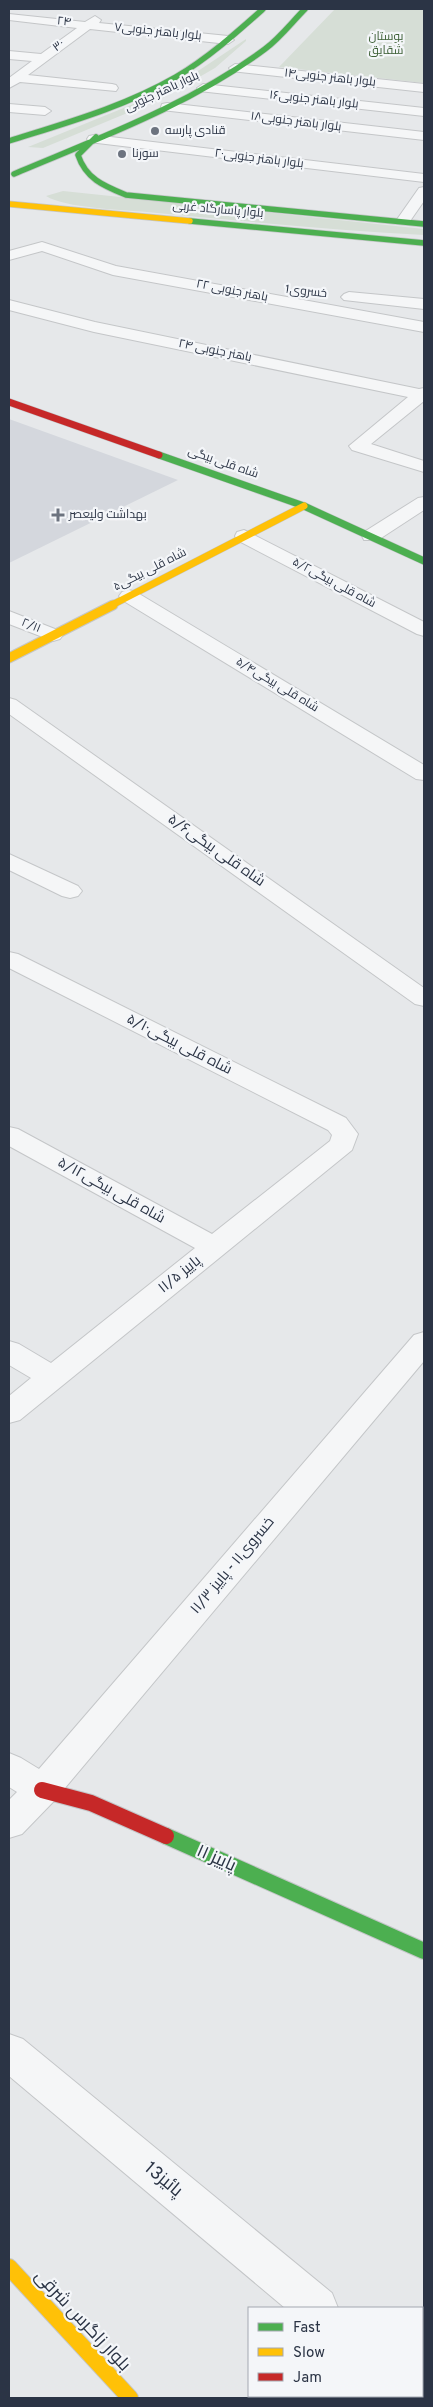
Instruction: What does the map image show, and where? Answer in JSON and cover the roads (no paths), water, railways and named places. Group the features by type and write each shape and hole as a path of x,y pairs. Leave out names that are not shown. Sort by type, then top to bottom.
{"main road":[{"name":"بلوار باهنر جنوبی","path":"14,139 116,105 175,77 228,40 263,9"},
{"name":"بلوار باهنر جنوبی","path":"11,171 65,152 167,107 203,88 273,42 305,9"},
{"name":"بلوار پاسارگاد غربی","path":"95,138 78,155 80,167 90,179 126,195 424,224"},
{"path":"14,139 31,150 65,152"},
{"path":"9,186 13,181 11,171"},
{"name":"بلوار پاسارگاد غربی","path":"9,204 424,244"},
{"name":"شاه قلی بیگی","path":"9,402 304,506 424,561"},
{"name":"شاه قلی بیگی۵","path":"9,658 304,506"},
{"name":"پاییز ۱۱","path":"42,1790 91,1804 424,1951"},
{"name":"بلوار زاگرس شرقی","path":"9,2266 130,2398"}],"street":[{"name":"۳۰","path":"13,81 103,14"},
{"name":"۲۴","path":"9,17 89,25"},
{"name":"بلوار باهنر جنوبی۷","path":"89,25 228,40"},
{"path":"9,55 43,58"},
{"name":"بلوار باهنر جنوبی۱۴","path":"235,68 424,88"},
{"path":"13,81 112,88"},
{"name":"بلوار باهنر جنوبی۱۶","path":"203,88 424,112"},
{"name":"۱۸بلوار باهنر جنوبی","path":"167,107 424,136"},
{"path":"9,108 45,111"},
{"path":"368,130 384,108"},
{"name":"بلوار باهنر جنوبی۲۰","path":"95,138 424,178"},
{"path":"403,221 424,191"},
{"name":"۲۲ باهنر جنوبی","path":"9,256 42,246 113,270 159,277 424,328"},
{"name":"خسروى1","path":"159,277 424,304"},
{"name":"۲۴ باهنر جنوبی","path":"9,305 94,327 423,394"},
{"path":"423,394 358,446 424,467"},
{"path":"371,536 424,502"},
{"name":"شاه قلی بیگی۵/۲","path":"244,536 424,630"},
{"name":"شاه قلی بیگی۵/۴","path":"129,596 424,774"},
{"name":"۲/۱۱","path":"9,617 53,635"},
{"name":"شاه قلی بیگی۵/۶","path":"9,704 424,999"},
{"path":"9,861 70,891"},
{"name":"شاه قلی بیگی۵/۱۰","path":"9,959 336,1124 345,1134"},
{"name":"پاییز ۱۱/۵","path":"9,1412 343,1144 345,1134"},
{"name":"شاه قلی بیگی۵/۱۲","path":"9,1135 214,1248"},
{"name":"خسروى۱۱ - پاییز ۱۱/۳","path":"9,1824 42,1790 424,1342"},
{"path":"9,1351 52,1377"},
{"name":"پاییز ۱۱","path":"9,1768 42,1790"},
{"name":"پائیز13","path":"9,2052 316,2307"}],"place":[{"name":"قنادی پارسه","path":"155,131"},
{"name":"سورنا","path":"122,154"},
{"name":"بهداشت ولیعصر","path":"58,515"}],"park label":[{"name":"بوستان شقایق","path":"386,44"}]}
